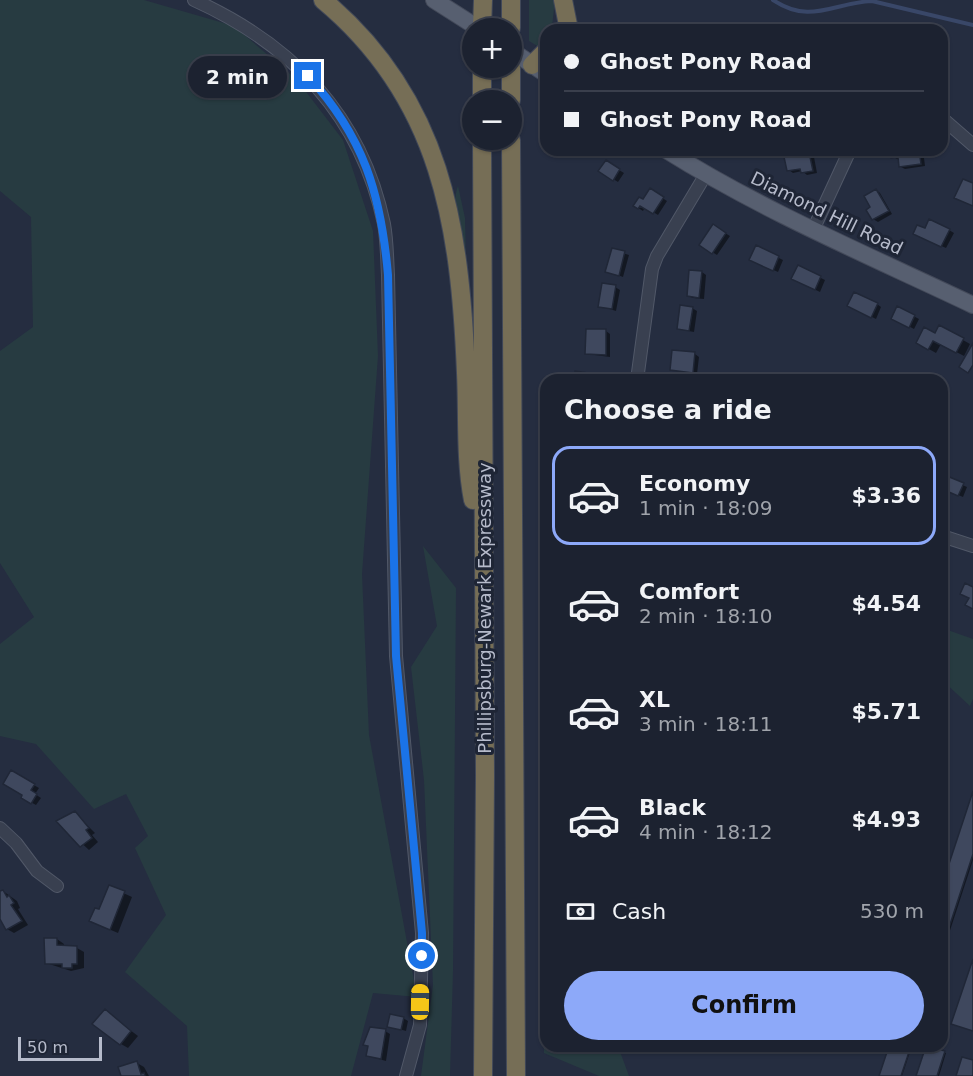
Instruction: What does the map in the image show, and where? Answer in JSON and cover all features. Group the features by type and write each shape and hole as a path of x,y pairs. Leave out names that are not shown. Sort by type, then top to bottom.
{"highway":[{"path":"322,0 362,38 384,64 418,119 435,160 459,263 471,485 483,550"},
{"path":"481,18 483,0"},
{"path":"557,24 562,0"},
{"path":"562,0 568,24"},
{"name":"Phillipsburg-Newark Expressway","path":"482,150 485,788 483,1076"},
{"name":"Phillipsburg-Newark Expressway","path":"512,150 516,1076"}],"main road":[{"path":"434,0 464,18"},
{"path":"522,58 539,70"},
{"name":"Diamond Hill Road","path":"676,156 813,230 973,305"}],"street":[{"path":"194,0 248,27 273,45 318,88 337,112 363,158 377,197 384,227 388,275 396,656 422,933 420,1025 406,1076"},
{"path":"948,123 973,145"},
{"path":"813,230 847,156"},
{"path":"638,374 652,269 657,256 706,174"},
{"path":"948,538 973,546"},
{"path":"0,828 16,843 37,871 57,886"}],"shaded area":[{"path":"0,0 144,0 234,26 297,80 343,140 373,231 378,356 362,574 369,735 417,997 373,993 351,1076 189,1076 187,1026 125,972 166,915 135,848 148,836 126,794 94,809 36,744 0,736 0,644 34,617 0,563 0,351 33,327 31,217 0,191"},
{"path":"529,0 555,0 552,24 540,24 540,46 529,41"},
{"path":"458,186 465,218 466,264 456,213"},
{"path":"423,546 456,588 450,1076 421,1076 433,985 424,780 411,667 437,626"},
{"path":"948,630 973,639 973,699 970,706 948,686"},
{"path":"620,1052 629,1076 599,1076 544,1053"}],"building":[{"path":"810,156 813,171 801,173 800,169 787,171 784,157"},
{"path":"891,156 920,156 921,164 899,167 898,157 891,158"},
{"path":"606,160 620,169 613,181 598,171"},
{"path":"963,179 973,183 973,206 954,198"},
{"path":"650,188 664,197 653,214 640,206 638,209 633,206 639,197 643,199"},
{"path":"876,189 889,211 872,220 866,210 870,207 864,196"},
{"path":"929,219 950,229 941,247 913,234 917,225 925,228"},
{"path":"713,224 726,233 712,254 699,245"},
{"path":"756,245 779,256 773,271 749,260"},
{"path":"612,248 625,251 619,276 605,272"},
{"path":"798,265 821,276 815,290 791,279"},
{"path":"689,270 702,271 699,298 687,296"},
{"path":"602,283 616,285 612,309 598,307"},
{"path":"854,292 878,303 871,318 847,306"},
{"path":"680,305 693,307 689,331 677,329"},
{"path":"897,306 915,315 909,328 891,319"},
{"path":"939,325 964,338 956,353 933,341 928,350 916,343 924,327 935,333"},
{"path":"586,329 606,329 606,355 585,354"},
{"path":"973,343 973,365 968,373 959,367"},
{"path":"672,350 695,352 693,373 670,370"},
{"path":"575,371 594,374 575,374"},
{"path":"948,476 964,483 958,496 948,492"},
{"path":"965,583 973,587 973,609 965,605 969,598 960,594"},
{"path":"11,770 35,784 31,790 37,794 31,804 21,798 22,795 3,784"},
{"path":"973,791 973,854 948,931 948,867"},
{"path":"75,811 89,828 86,830 92,838 80,847 56,821"},
{"path":"109,885 125,891 110,930 89,921 95,908 99,909"},
{"path":"3,890 14,903 11,905 22,921 6,930 0,919 0,891"},
{"path":"44,938 57,938 57,945 77,946 77,964 72,964 72,968 62,968 62,964 45,964"},
{"path":"973,959 973,1031 951,1024"},
{"path":"105,1009 131,1031 120,1045 92,1024"},
{"path":"390,1014 404,1017 401,1030 387,1027"},
{"path":"370,1027 386,1029 381,1059 366,1056 368,1046 363,1045"},
{"path":"887,1052 909,1052 901,1076 879,1076"},
{"path":"924,1052 945,1052 937,1076 916,1076"},
{"path":"962,1057 973,1060 973,1076 956,1076"},
{"path":"137,1061 141,1074 144,1073 145,1076 121,1076 118,1067"}],"waterway":[{"path":"773,0 799,11 810,12 872,1 973,25"}],"route":[{"path":"308,76 337,112 354,139 367,167 384,227 388,275 396,656 422,933 422,956"}]}
